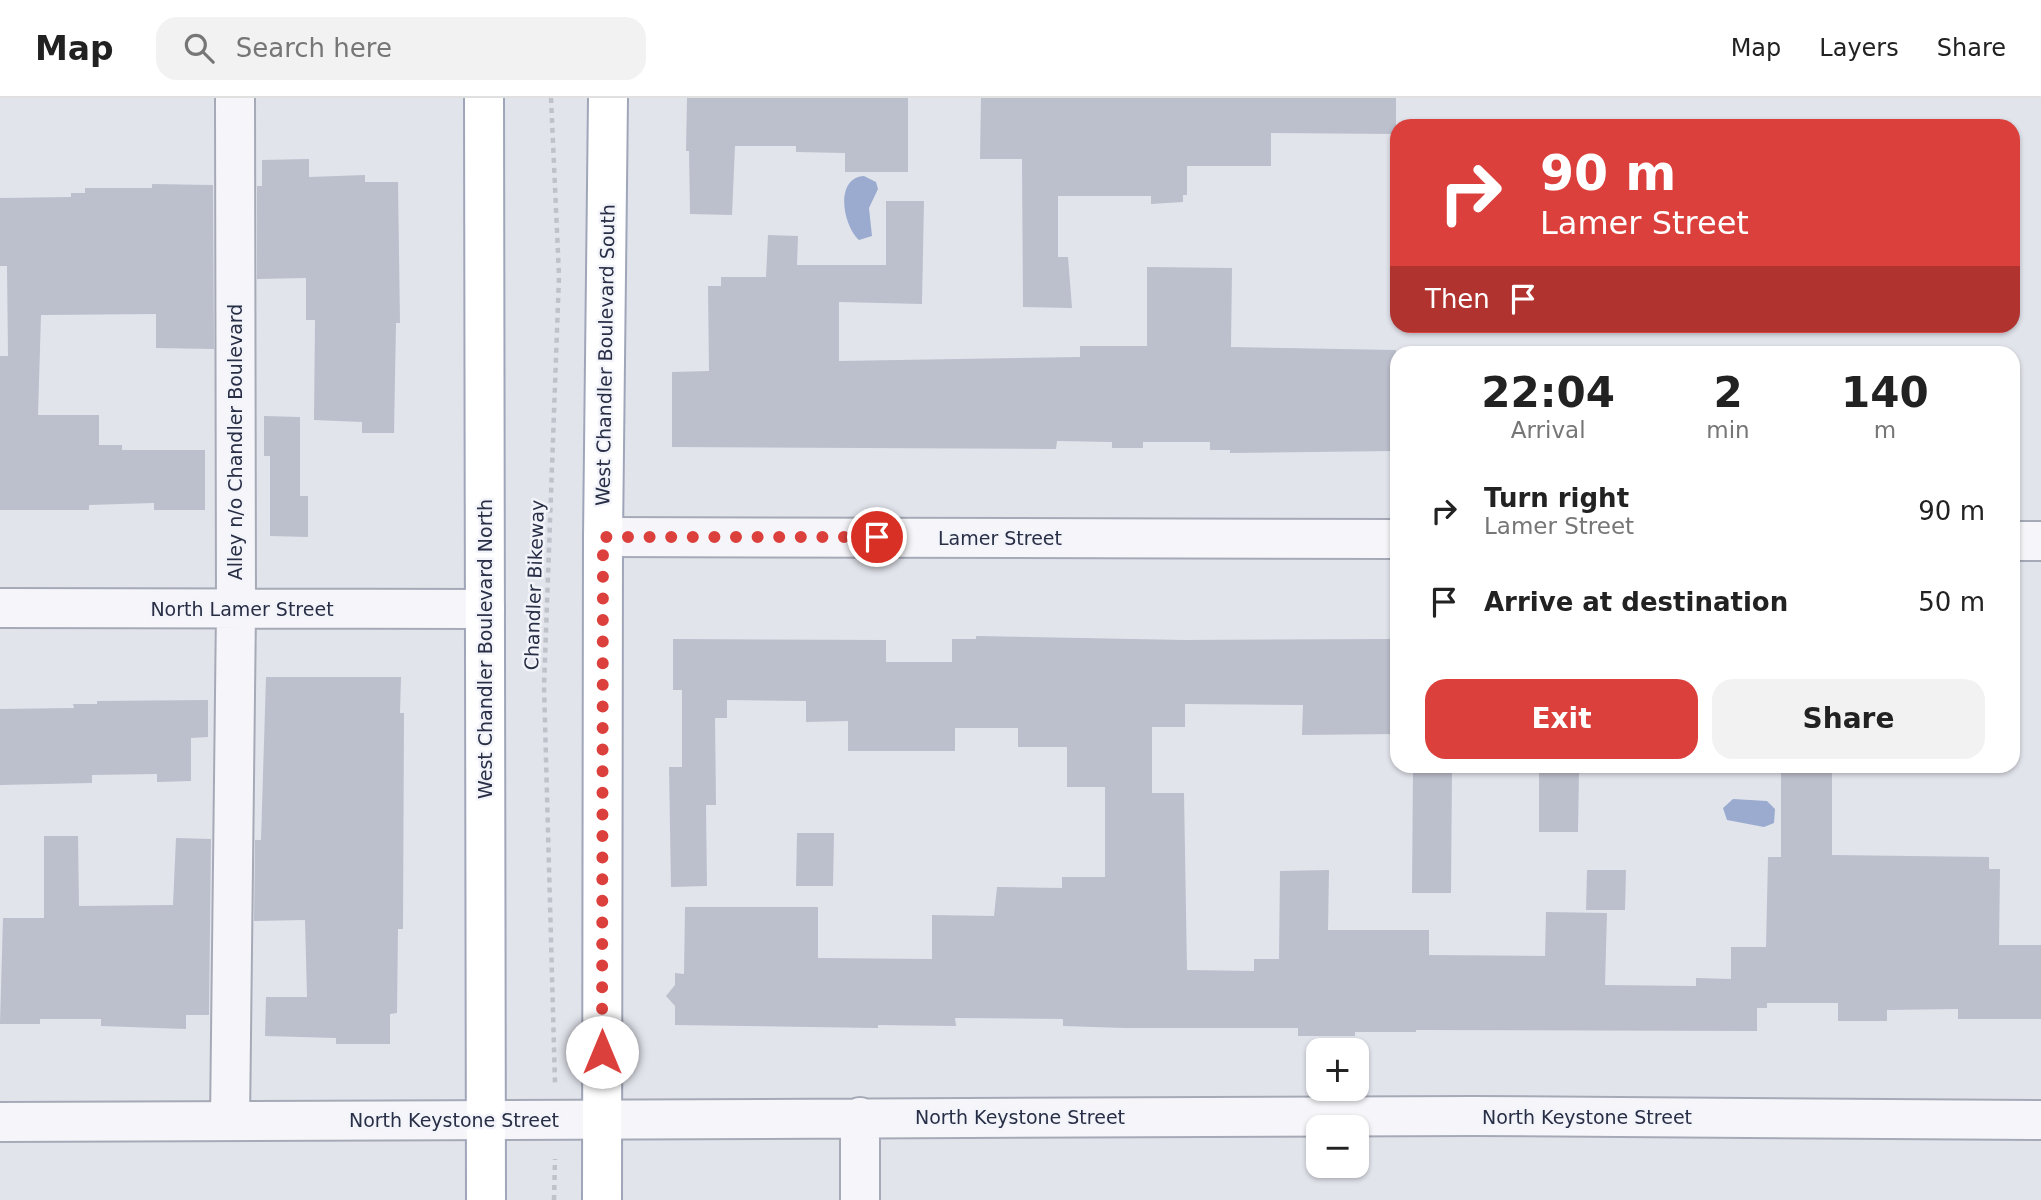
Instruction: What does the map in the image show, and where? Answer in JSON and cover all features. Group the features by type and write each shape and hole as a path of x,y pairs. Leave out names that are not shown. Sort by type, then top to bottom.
{"main road":[{"name":"West Chandler Boulevard North","path":"484,98 486,1200"},
{"name":"West Chandler Boulevard South","path":"602,1200 603,537 608,98"}],"street":[{"name":"Alley n/o Chandler Boulevard","path":"230,1121 236,610 235,98"},
{"name":"Lamer Street","path":"603,537 1390,539"},
{"path":"2020,541 2041,541"},
{"name":"North Lamer Street","path":"0,608 485,609"},
{"name":"North Keystone Street","path":"0,1122 1474,1116 2041,1120"},
{"path":"860,1117 860,1200"}],"path":[{"name":"Chandler Bikeway","path":"551,98 559,276 544,685 555,1074"},
{"path":"554,1200 555,1174"}],"water":[{"path":"864,176 876,182 878,189 869,208 872,236 859,240 849,224 844,203 848,185"},
{"path":"1733,799 1767,801 1775,809 1774,823 1764,827 1727,820 1723,808"}],"building":[{"path":"687,98 908,98 908,172 845,172 845,153 796,152 796,146 735,146 732,215 690,214 689,151 686,151"},
{"path":"981,98 1396,98 1396,119 1390,119 1390,134 1271,133 1271,166 1187,166 1187,195 1183,195 1183,202 1151,204 1151,196 1058,196 1058,257 1068,257 1072,308 1023,307 1022,159 980,159"},
{"path":"309,159 309,177 365,175 365,182 398,182 400,323 396,323 394,433 362,433 362,422 314,420 315,320 306,320 306,278 257,279 257,186 262,186 262,160"},
{"path":"152,184 213,185 214,349 156,348 156,314 41,315 38,415 99,415 99,445 122,445 122,450 205,450 205,510 154,510 154,503 89,505 89,510 0,510 0,356 8,356 7,266 0,266 0,198 71,197 71,193 85,193 85,188 152,188"},
{"path":"886,201 924,201 922,304 839,302 839,361 1080,357 1080,346 1147,346 1147,267 1232,268 1231,347 1390,350 1390,451 1230,453 1230,450 1210,450 1210,442 1143,442 1143,448 1112,448 1112,442 1057,441 1056,449 672,447 672,372 709,371 708,286 721,286 721,277 766,277 768,235 798,236 797,265 886,265"},
{"path":"264,416 300,417 300,496 308,496 308,537 270,536 270,456 264,456"},
{"path":"976,636 1185,640 1390,639 1390,734 1302,735 1303,705 1185,704 1185,727 1152,727 1152,793 1184,793 1187,970 1254,971 1254,959 1279,959 1280,871 1329,870 1328,930 1429,930 1429,955 1545,956 1546,912 1607,913 1605,985 1696,986 1696,978 1731,979 1731,947 1766,947 1768,857 1781,857 1781,773 1832,773 1832,855 1989,857 1989,869 2000,869 1999,945 2041,945 2041,1019 1958,1019 1958,1009 1887,1010 1887,1021 1838,1021 1838,1003 1767,1003 1767,1008 1757,1008 1757,1031 1416,1030 1355,1032 1355,1036 1298,1036 1298,1028 1125,1028 1063,1026 1063,1019 955,1018 956,1026 878,1025 878,1028 675,1025 675,1006 666,996 675,985 675,973 684,974 685,907 818,907 818,958 932,959 932,915 994,916 997,887 1062,888 1062,877 1105,877 1105,787 1067,787 1067,747 1018,747 1018,728 955,728 955,751 848,751 848,721 806,722 806,701 727,700 727,718 715,718 716,805 706,805 707,886 671,887 669,767 682,767 682,690 673,690 673,639 886,640 886,662 952,662 952,639 976,639"},
{"path":"266,677 401,677 400,713 404,713 403,929 398,929 397,1013 390,1014 390,1044 336,1044 336,1038 265,1036 266,997 307,997 305,920 254,921 255,840 261,840"},
{"path":"208,700 208,737 191,738 191,781 157,782 157,774 92,775 92,783 0,785 0,709 74,708 73,704 97,704 97,701"},
{"path":"1413,773 1452,773 1451,893 1412,893"},
{"path":"1539,773 1579,773 1578,832 1539,832"},
{"path":"797,833 834,833 833,886 796,886"},
{"path":"44,836 78,836 79,906 173,905 176,838 211,839 209,1015 186,1015 186,1029 101,1026 101,1019 40,1019 40,1024 0,1024 3,918 44,918"},
{"path":"1587,870 1626,870 1625,910 1586,910"}],"route":[{"path":"602,1052 603,537 877,537"}]}
